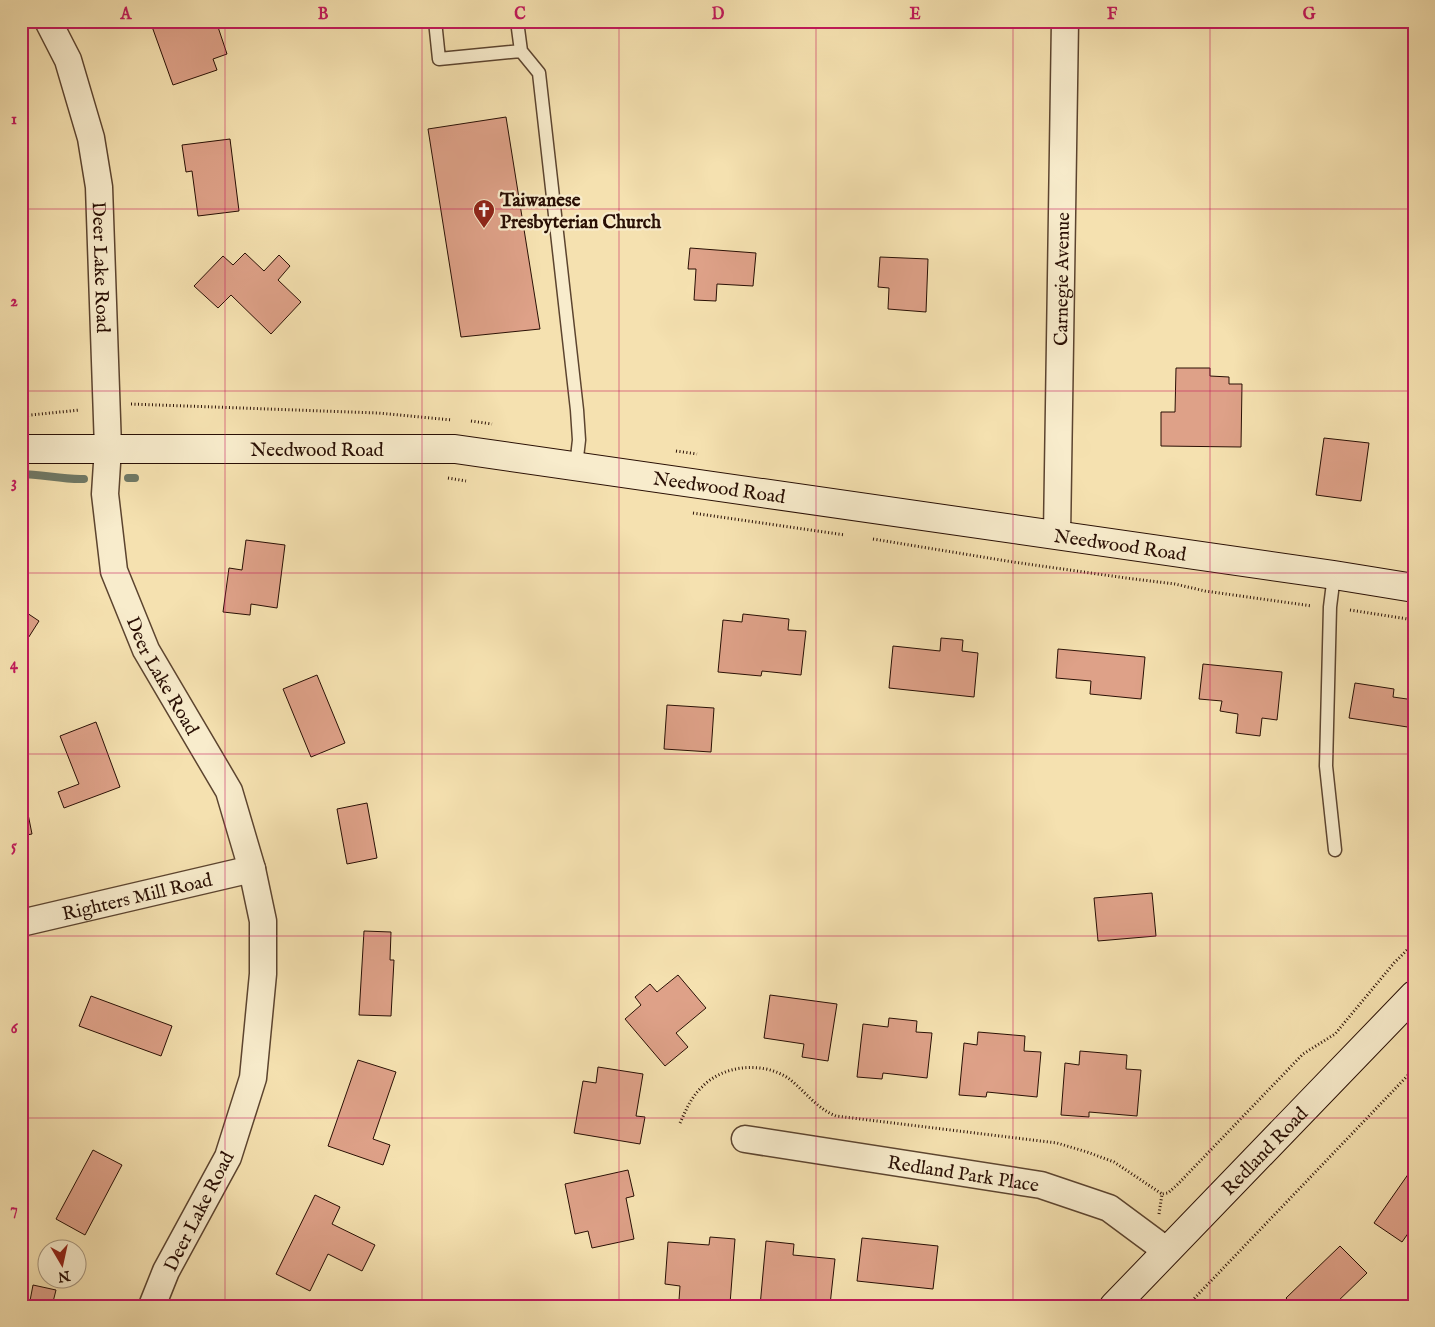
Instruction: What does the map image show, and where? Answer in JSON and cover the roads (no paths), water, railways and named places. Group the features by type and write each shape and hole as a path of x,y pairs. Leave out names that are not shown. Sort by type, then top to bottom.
{"street":[{"name":"Deer Lake Road","path":"48,21 68,60 91,138 98,179 108,448 105,494 114,572 146,650 229,791 252,869 263,921 263,965 253,1078 228,1157 166,1271 152,1306"},
{"name":"Carnegie Avenue","path":"1057,535 1065,21"},
{"name":"Needwood Road","path":"21,449 454,449 1414,588"},
{"name":"Righters Mill Road","path":"21,923 252,869"},
{"name":"Redland Road","path":"1114,1306 1414,995"},
{"name":"Redland Park Place","path":"745,1139 1041,1185 1109,1208 1167,1251"}],"lane":[{"path":"435,21 440,59 521,51"},
{"path":"517,21 521,51 538,73 577,410 579,440 576,466"},
{"path":"1334,575 1330,608 1326,766 1335,850"}],"waterway":[{"path":"21,474 84,479"},
{"path":"128,478 135,478"}],"place":[{"name":"Taiwanese Presbyterian Church","path":"484,229"}]}
